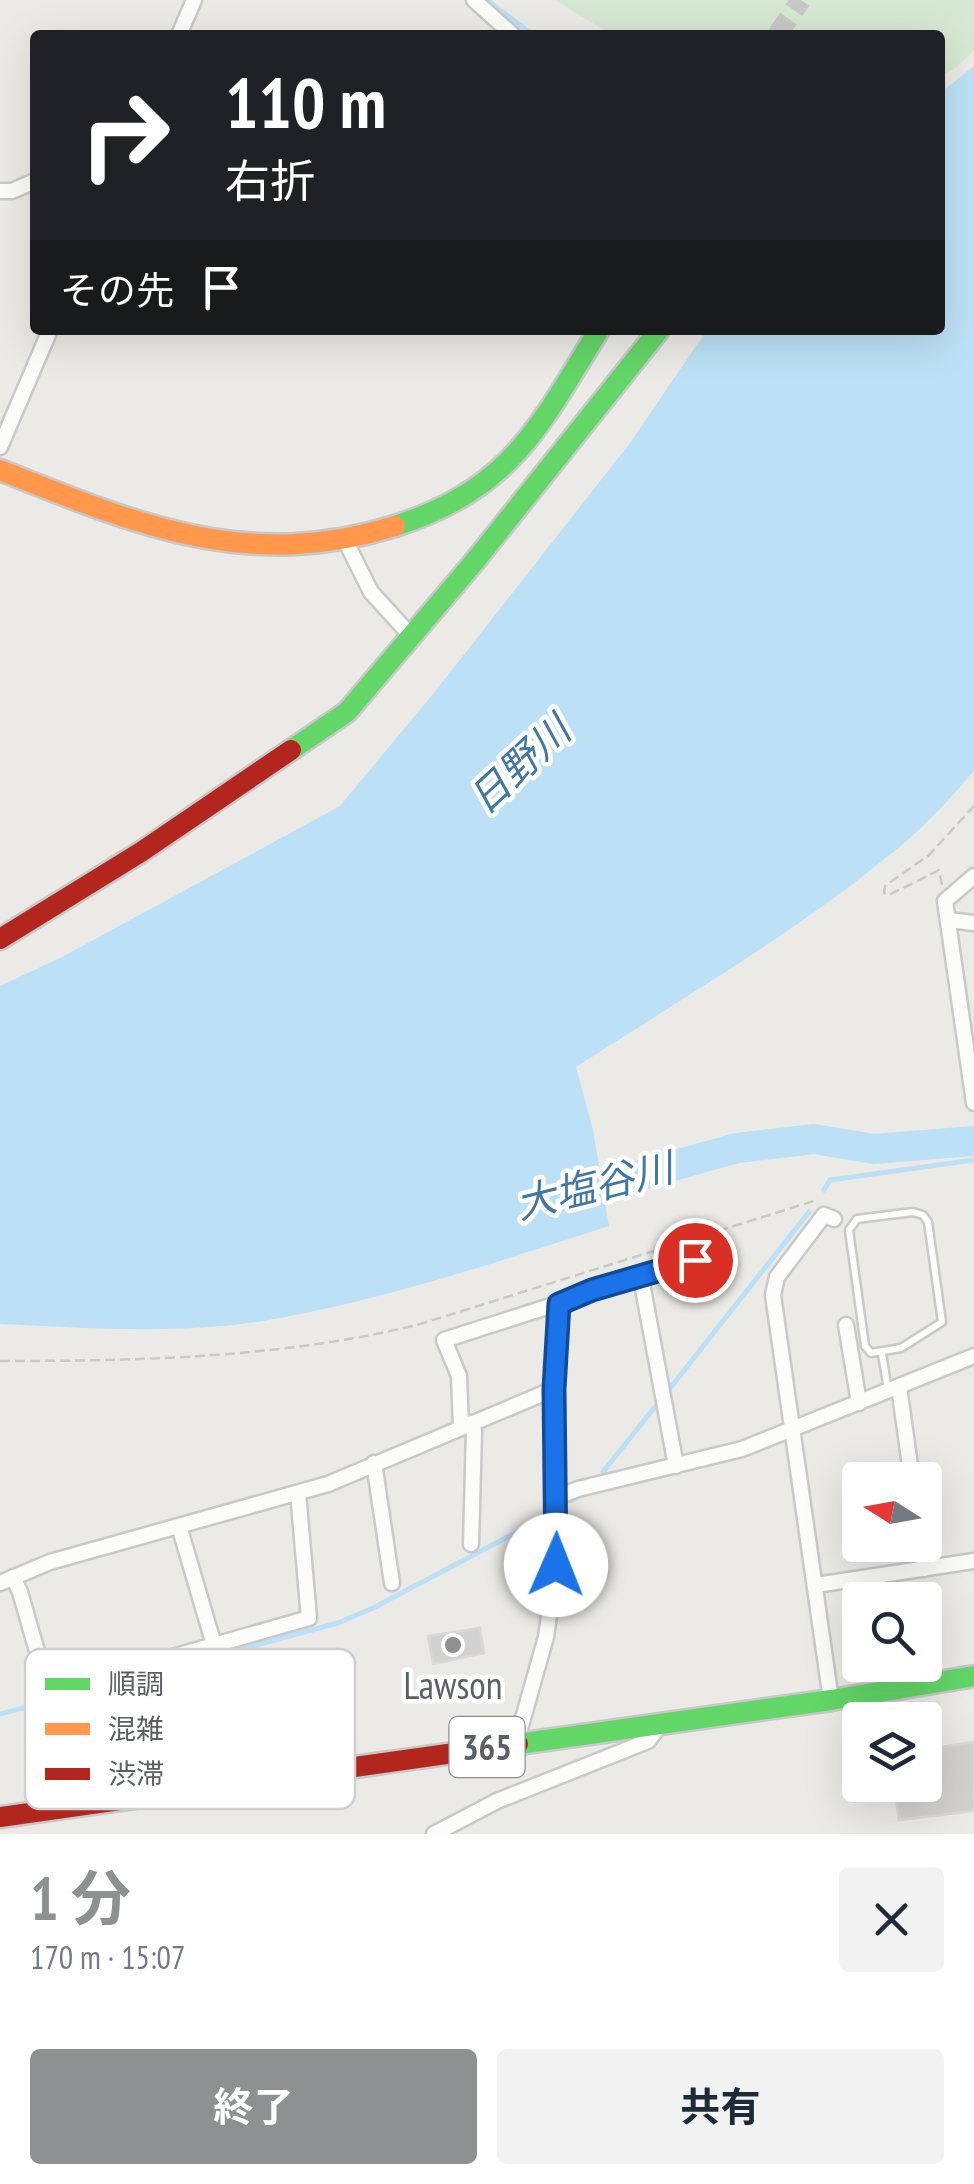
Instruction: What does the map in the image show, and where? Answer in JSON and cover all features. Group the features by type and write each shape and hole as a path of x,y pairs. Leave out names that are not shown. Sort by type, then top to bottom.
{"main road":[{"path":"0,470 119,518 187,536 254,545 345,540 423,515 503,466 531,438 596,335"},
{"path":"0,939 141,852 347,712 412,638 655,335"},
{"name":"365","path":"355,1766 831,1700 974,1676"},
{"name":"365","path":"0,1817 56,1809"}],"street":[{"path":"181,30 194,0"},
{"path":"474,0 507,30"},
{"path":"0,191 12,191 30,183"},
{"path":"0,447 48,335"},
{"path":"345,540 372,592 412,638"},
{"path":"974,876 946,901 974,1099"},
{"path":"949,920 974,923"},
{"path":"962,1017 974,1039"},
{"path":"829,1217 774,1285 831,1700"},
{"path":"471,1544 474,1431 466,1425 459,1376 444,1340 722,1250"},
{"path":"641,1278 676,1466"},
{"path":"516,1743 552,1602 557,1546 554,1389 559,1304"},
{"path":"846,1325 859,1403"},
{"path":"555,1498 578,1489 725,1455 974,1356"},
{"path":"36,1649 20,1592 6,1580 50,1562 298,1493 554,1389"},
{"path":"894,1389 908,1462"},
{"path":"374,1463 392,1583"},
{"path":"200,1649 309,1618 298,1493"},
{"path":"179,1526 214,1645"},
{"path":"923,1562 924,1569"},
{"path":"816,1584 974,1562"},
{"path":"443,1832 497,1800 648,1741 660,1723"}],"lane":[{"path":"917,1212 928,1222 942,1322 901,1348 882,1354 871,1353 865,1346 850,1230 857,1220 917,1212"},
{"path":"882,1354 894,1389"}],"path":[{"path":"946,901 939,870 890,894 884,893 885,886 929,854 974,806"},
{"path":"0,1360 191,1359 367,1337 417,1326 806,1201 823,1200 829,1217"}],"green space":[{"path":"555,0 974,0 974,51 945,74 945,30 604,30"}],"water":[{"name":"日野川","path":"974,66 974,771 919,830 831,900 576,1067 593,1130 609,1226 405,1289 245,1324 140,1329 0,1324 0,986 62,957 340,806 630,443 704,335 945,335 945,89"}],"building":[{"path":"480,1628 484,1653 433,1664 428,1636"},
{"path":"974,1742 974,1811 899,1820 896,1802 942,1802 942,1747"}],"waterway":[{"path":"487,0 526,30"},
{"name":"大塩谷川","path":"565,1196 737,1148 814,1139 874,1149 974,1141"},
{"path":"824,1190 830,1180 974,1160"},
{"path":"667,1392 809,1212"},
{"path":"603,1472 658,1403"},
{"path":"571,1501 581,1495"},
{"path":"241,1649 338,1623 373,1608 549,1515"},
{"path":"0,1714 25,1707"}],"tunnel":[{"path":"780,30 801,0"}],"traffic: fast":[{"path":"395,526 435,511 496,473 539,424 596,335"},
{"path":"291,750 347,712 475,561 655,335"},
{"path":"518,1744 974,1676"}],"traffic: slow":[{"path":"0,470 146,524 241,543 341,539 395,526"}],"traffic: jam":[{"path":"0,939 141,852 291,750"},
{"path":"355,1767 518,1744"},
{"path":"0,1817 57,1809"}],"place":[{"name":"Lawson","path":"453,1645"}],"route":[{"path":"556,1565 554,1389 559,1304 592,1290 695,1260"}]}
